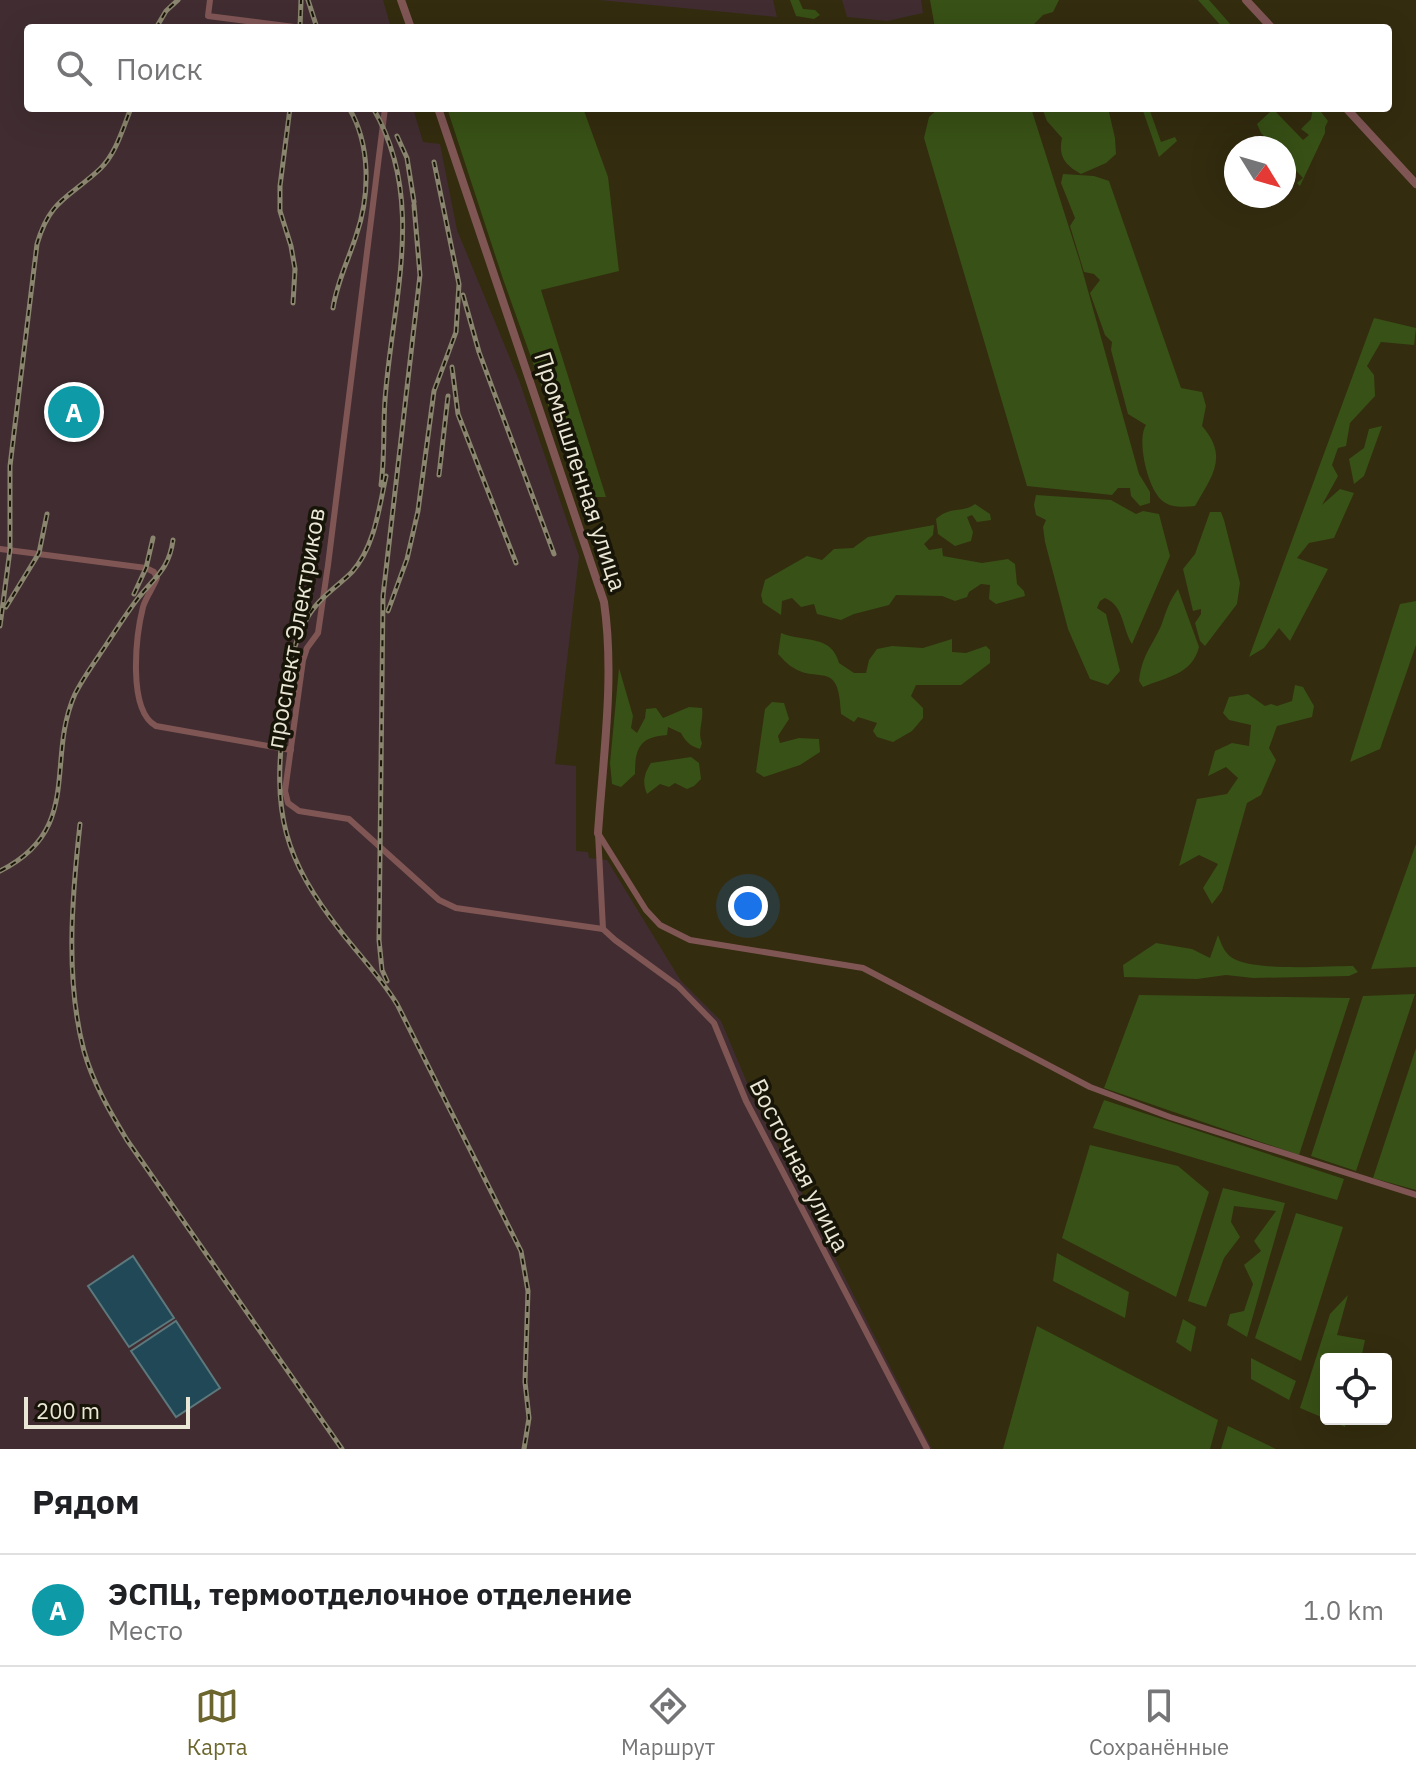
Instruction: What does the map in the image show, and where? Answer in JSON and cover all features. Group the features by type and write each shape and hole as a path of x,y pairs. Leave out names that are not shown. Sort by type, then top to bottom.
{"street":[{"path":"210,0 208,16 271,24"},
{"path":"401,0 410,24"},
{"path":"1246,0 1268,24"},
{"name":"проспект Электриков","path":"384,112 325,585 318,633 303,660 285,791 288,803 299,811 349,819 439,900 473,913 603,929"},
{"name":"Промышленная улица","path":"439,112 604,602 608,683 597,859 603,929"},
{"path":"1350,112 1416,184"},
{"path":"0,549 154,572 157,578 144,605 137,666 137,691 149,722 156,726 291,750"},
{"path":"598,833 646,910 660,925 690,940 863,968 1090,1087 1170,1117 1416,1195"},
{"name":"Восточная улица","path":"603,929 678,986 714,1023 746,1101 927,1449"}],"shaded area":[{"path":"0,0 383,0 390,24 24,24 24,112 414,112 423,142 440,144 457,230 519,380 579,556 555,764 576,766 576,851 588,852 589,858 607,860 681,981 721,1021 754,1099 932,1449 0,1449"},
{"path":"599,0 773,0 777,17"},
{"path":"842,0 921,0 923,13 887,21 847,17"}],"green space":[{"path":"790,0 799,0 803,9 815,10 820,15 814,19 796,16"},
{"path":"930,0 1059,0 1053,12 1043,15 1034,24 934,24"},
{"path":"1198,0 1209,0 1230,24 1219,24"},
{"path":"448,112 584,112 608,177 619,271 541,290 606,497 581,497 503,279"},
{"path":"935,112 1032,112 1080,262 1139,474 1150,492 1150,503 1140,506 1131,496 1130,488 1118,488 1112,495 1027,486 924,138 929,117"},
{"path":"1044,112 1109,112 1116,154 1106,163 1081,174 1064,159 1062,138"},
{"path":"1143,112 1150,112 1161,142 1175,137 1177,141 1159,157"},
{"path":"1270,112 1276,112 1303,140 1309,135 1301,129 1311,119 1312,112 1321,112 1328,121 1300,186 1297,183 1303,178 1296,171 1296,136 1264,136 1257,124"},
{"path":"1063,174 1094,176 1109,181 1181,388 1202,392 1206,406 1202,426 1215,447 1216,457 1212,476 1195,506 1167,504 1153,488 1143,453 1146,425 1128,414 1111,350 1112,342 1105,335 1090,293 1100,280 1094,274 1084,272 1070,226 1075,218 1061,183"},
{"path":"1374,318 1416,328 1414,345 1381,342 1367,366 1374,375 1375,396 1350,423 1346,446 1338,448 1332,465 1338,476 1322,505 1340,489 1354,493 1334,538 1309,543 1297,558 1328,569 1290,641 1279,628 1264,648 1249,657"},
{"path":"1382,426 1364,476 1354,484 1349,459 1364,448 1369,429"},
{"path":"1036,495 1111,500 1136,514 1143,511 1159,514 1170,556 1132,644 1116,606 1105,598 1097,608 1106,614 1120,671 1108,685 1090,679 1068,629 1045,542 1043,527 1046,520 1036,515"},
{"path":"975,504 990,514 991,520 977,522 972,515 967,517 973,532 971,541 955,546 938,534 936,519 947,512"},
{"path":"1210,512 1221,512 1240,583 1237,604 1205,646 1200,641 1195,623 1201,609 1193,611 1183,569 1195,554"},
{"path":"934,525 933,535 924,544 929,550 942,548 943,556 982,563 1008,559 1015,564 1017,584 1025,596 996,604 989,599 990,585 981,584 967,597 955,601 942,596 896,595 889,605 841,620 817,614 814,604 801,607 792,598 782,601 781,615 763,603 761,595 765,580 807,556 822,560 834,549 853,548 868,537"},
{"path":"1178,589 1199,647 1196,656 1184,669 1143,687 1139,681 1142,665"},
{"path":"1416,601 1416,645 1380,749 1350,762 1400,604"},
{"path":"781,633 824,643 839,663 854,673 866,673 869,660 877,649 892,646 923,648 952,639 952,652 966,653 986,646 990,650 990,663 961,685 916,685 911,696 923,708 923,718 912,731 893,742 877,737 873,731 877,723 858,717 854,722 841,714 832,679 802,672 785,661 778,654"},
{"path":"619,668 633,716 631,728 637,733 646,709 656,708 663,718 689,707 702,708 700,749 689,743 681,733 668,727 667,735 650,738 640,746 635,774 621,787 612,784 610,763"},
{"path":"1295,685 1303,687 1314,706 1312,717 1277,726 1269,748 1276,760 1261,795 1247,803 1222,891 1212,904 1203,888 1218,864 1199,855 1179,866 1197,799 1227,794 1238,778 1226,767 1208,776 1215,751 1232,743 1249,746 1251,725 1229,720 1223,713 1229,697 1248,694 1265,706 1277,706 1292,701"},
{"path":"772,702 784,703 789,719 778,736 780,743 799,738 819,739 820,752 800,765 764,777 756,772 765,709"},
{"path":"691,757 699,763 701,779 694,786 687,789 675,783 669,787 660,784 647,794 644,778 651,763"},
{"path":"1416,844 1416,967 1371,969"},
{"path":"1218,935 1226,953 1241,962 1271,966 1353,966 1358,972 1349,976 1124,977 1123,965 1156,943 1192,949 1210,958"},
{"path":"1415,994 1356,1171 1311,1156 1363,996"},
{"path":"1139,995 1350,998 1299,1155 1104,1088"},
{"path":"1416,1048 1416,1190 1373,1178"},
{"path":"1104,1100 1344,1179 1337,1200 1093,1128"},
{"path":"1090,1145 1178,1166 1209,1192 1176,1297 1062,1238"},
{"path":"1223,1188 1285,1203 1247,1337 1227,1325 1230,1314 1244,1311 1253,1284 1244,1265 1261,1251 1254,1241 1276,1211 1234,1206 1231,1222 1240,1237 1224,1258 1206,1307 1188,1301"},
{"path":"1296,1213 1343,1227 1301,1361 1255,1338"},
{"path":"1057,1253 1129,1292 1125,1318 1053,1281"},
{"path":"1348,1295 1337,1335 1365,1340 1362,1353 1320,1353 1320,1416 1300,1408 1330,1314"},
{"path":"1183,1319 1196,1327 1191,1352 1176,1342"},
{"path":"1037,1326 1218,1420 1210,1449 1003,1449"},
{"path":"1251,1358 1296,1381 1289,1400 1251,1379"},
{"path":"1228,1426 1276,1449 1221,1449"}],"water":[{"path":"133,1256 174,1318 129,1347 88,1286"},
{"path":"176,1321 220,1388 176,1417 131,1351"}],"railway":[{"path":"158,24 178,0"},
{"path":"300,24 301,0"},
{"path":"308,0 316,24"},
{"path":"0,626 10,550 10,466 37,244 55,208 100,169 110,156 129,112"},
{"path":"289,112 280,211 295,269 293,303"},
{"path":"333,308 361,221 366,188 365,154 351,112"},
{"path":"375,112 389,143 399,179 402,215 402,251 385,400 381,485"},
{"path":"397,136 407,158 414,202"},
{"path":"388,611 407,559 418,511 434,391 456,332 459,284 434,162"},
{"path":"387,981 382,970 379,940 383,596 420,275 414,205"},
{"path":"463,295 479,352 554,554"},
{"path":"452,367 458,414 516,563"},
{"path":"439,475 448,396"},
{"path":"386,476 366,551 352,572 310,613 292,656 281,752 282,808 286,833 306,881 397,1004 521,1251 528,1291 525,1382 529,1418 524,1449"},
{"path":"6,607 39,553 47,514"},
{"path":"134,594 146,568 153,538"},
{"path":"0,871 26,854 43,835 53,814 58,792 62,744 75,694 127,613 165,565 173,540"},
{"path":"80,824 72,967 78,1024 92,1074 127,1140 342,1449"}],"place":[{"name":"ЭСПЦ, термоотделочное отделение","path":"74,412"}]}
